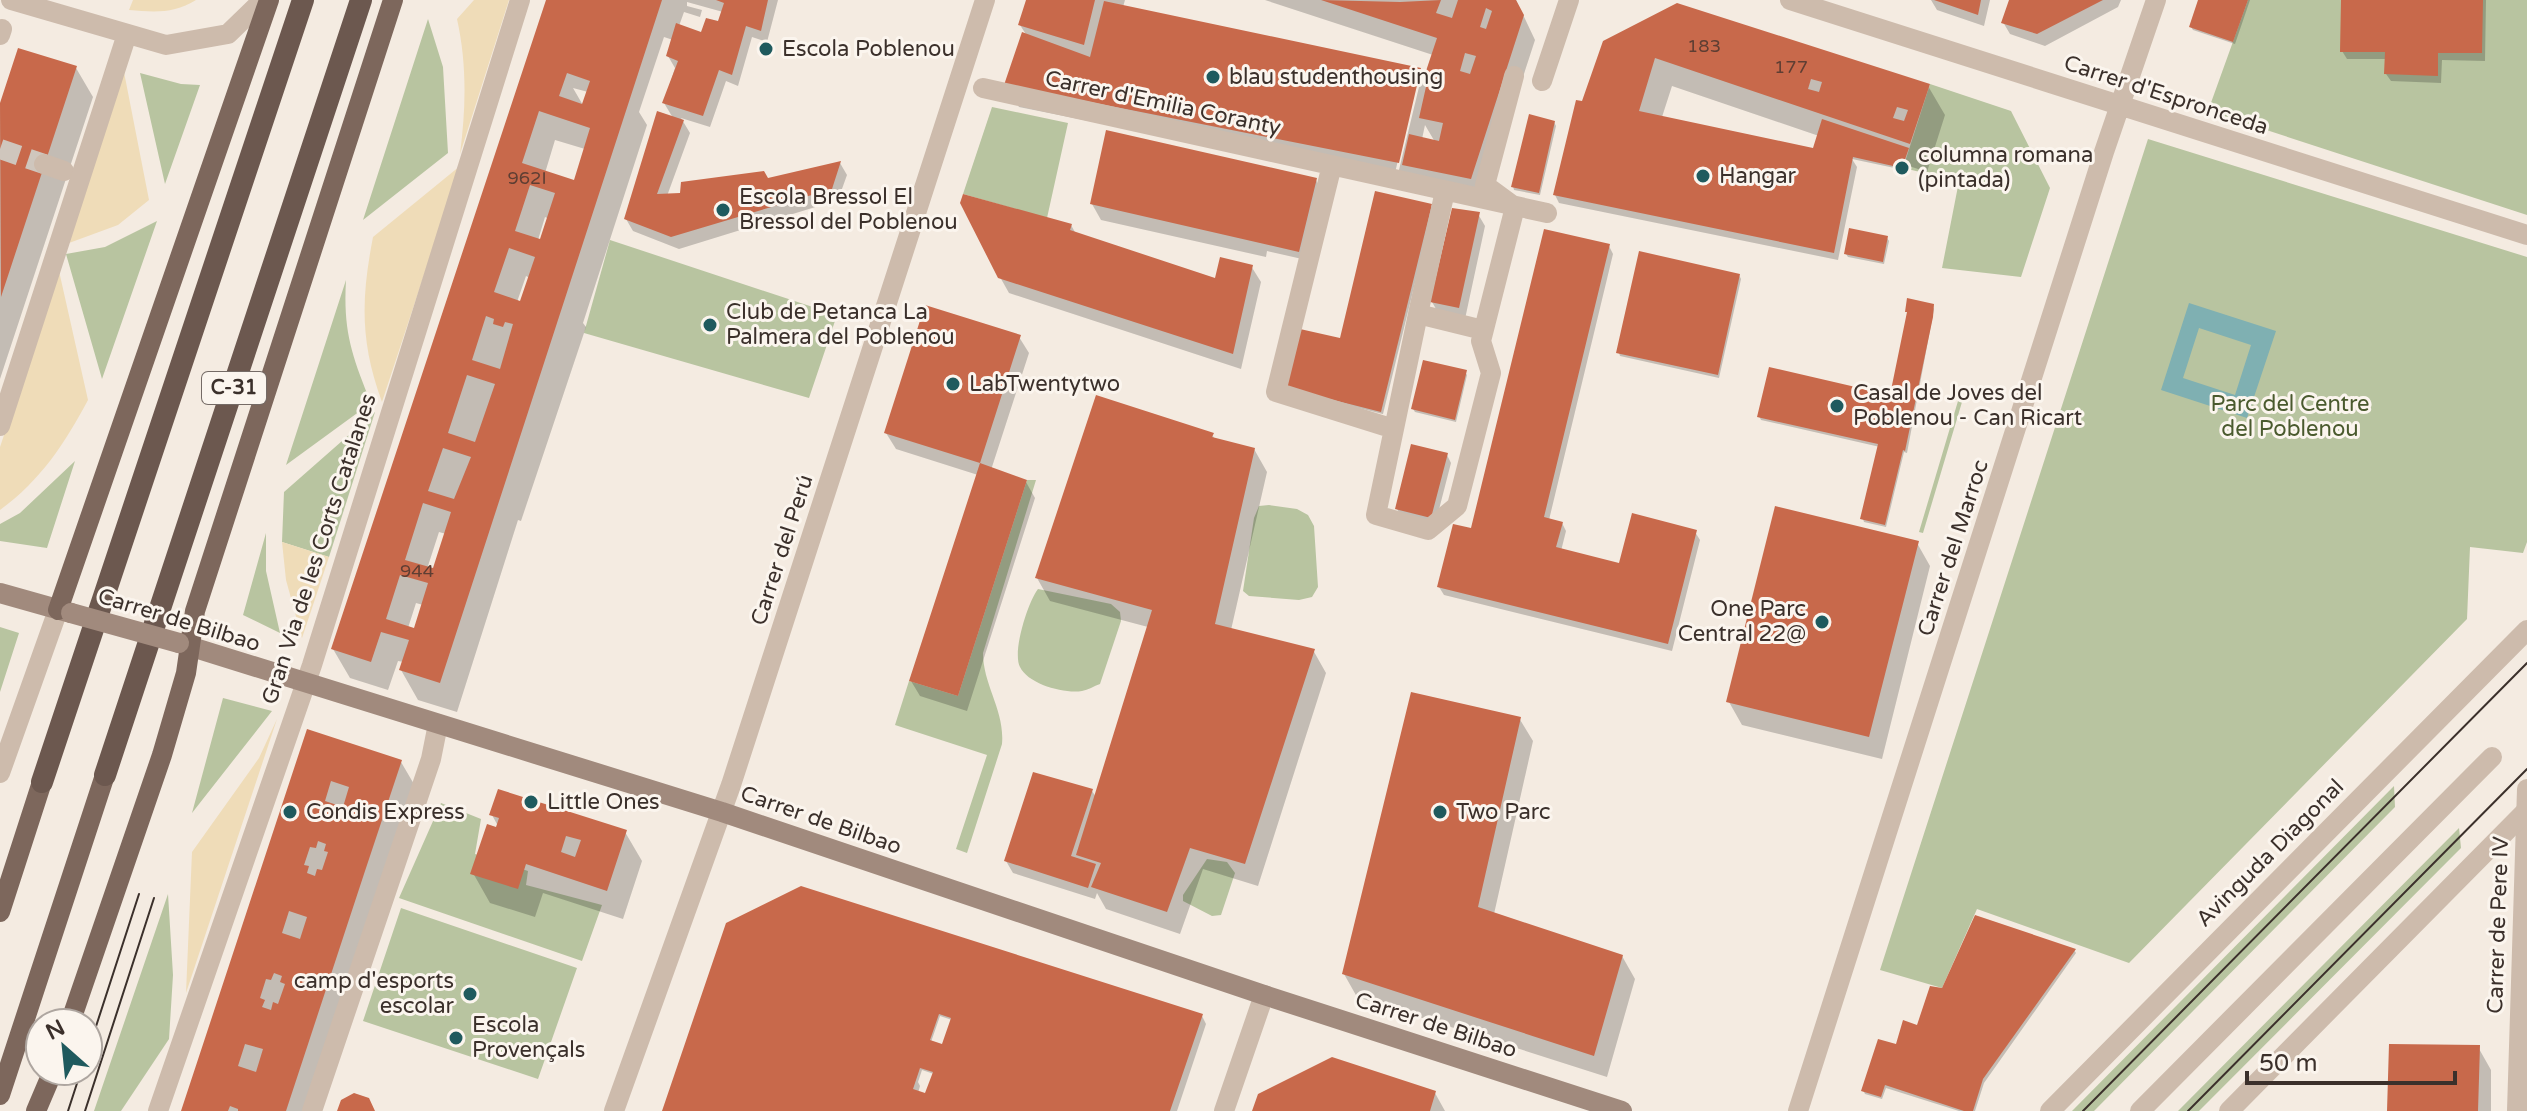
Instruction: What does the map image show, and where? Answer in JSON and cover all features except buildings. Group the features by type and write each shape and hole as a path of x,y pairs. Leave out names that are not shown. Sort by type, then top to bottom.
{"highway":[{"name":"C-31","path":"42,782 303,0"},
{"name":"C-31","path":"105,775 361,0"}],"main road":[{"path":"65,612 266,0"},
{"path":"75,1007 162,755 186,673 184,645 393,0"},
{"name":"Carrer de Bilbao","path":"0,593 184,645 722,812 1264,995 1622,1111"},
{"name":"C-31","path":"0,1095 105,775"},
{"name":"C-31","path":"0,912 42,782"},
{"path":"36,1111 46,1087"}],"street":[{"path":"11,0 166,45 228,34 266,0"},
{"name":"Gran Via de les Corts Catalanes","path":"158,1111 305,682 520,0"},
{"name":"Carrer del Perú","path":"614,1111 722,812 985,0"},
{"path":"1542,81 1569,0"},
{"name":"Carrer d'Espronceda","path":"1790,0 2527,235"},
{"name":"Carrer del Marroc","path":"1798,1111 2156,0"},
{"path":"0,426 127,34"},
{"name":"Carrer d'Emilia Coranty","path":"1514,76 1485,185 1515,207"},
{"name":"Carrer d'Emilia Coranty","path":"983,88 1547,213"},
{"path":"1332,165 1276,392 1394,429"},
{"path":"1445,191 1376,515 1428,530 1457,506 1491,373 1481,341 1515,207"},
{"path":"1418,314 1483,330"},
{"path":"0,773 65,612"},
{"name":"Avinguda Diagonal","path":"2050,1111 2527,630"},
{"path":"312,1111 431,759 438,724"},
{"path":"2140,1111 2492,757"},
{"name":"Carrer de Pere IV","path":"2517,1111 2527,789"},
{"path":"2229,1111 2527,811"},
{"path":"1224,1111 1264,995"},
{"path":"42,1111 49,1087"}],"green space":[{"path":"2248,0 2527,0 2527,215 2208,111"},
{"path":"428,19 443,67 448,153 363,220"},
{"path":"140,73 181,84 200,85 165,184"},
{"path":"1930,84 2011,111 2050,188 2021,277 1942,268 1959,181 1903,168"},
{"path":"992,107 1068,123 1047,218 963,194"},
{"name":"Parc del Centre del Poblenou","path":"2148,139 2527,257 2527,542 2523,553 2470,547 2467,619 2129,963 1977,909 1942,988 1880,970"},
{"path":"157,221 102,379 66,254 105,247"},
{"name":"Club de Petanca La Palmera del Poblenou","path":"610,240 837,315 809,398 584,333"},
{"path":"346,280 350,343 371,403 286,465"},
{"path":"1958,401 1962,402 1923,533 1919,532"},
{"path":"375,412 329,557 282,542 284,492"},
{"path":"75,461 47,548 0,541 0,524 20,513"},
{"path":"1027,480 1036,480 983,653 986,676 1000,720 1002,744 967,853 956,849 987,755 895,725 909,681 958,696"},
{"path":"1259,506 1297,509 1308,515 1314,526 1318,587 1312,597 1299,600 1249,596 1243,591 1254,518"},
{"path":"266,533 266,571 280,633 243,615"},
{"path":"1038,589 1111,604 1120,612 1121,621 1100,684 1074,692 1057,689 1038,683 1020,667 1018,650 1022,627"},
{"path":"0,627 19,633 0,692"},
{"path":"223,698 272,711 192,813"},
{"path":"2394,786 2395,807 2094,1111 2072,1111"},
{"path":"441,803 481,819 475,854 528,871 526,885 602,905 582,961 399,898"},
{"path":"2459,828 2461,848 2199,1111 2178,1111"},
{"path":"1207,859 1227,862 1235,873 1221,915 1212,916 1183,901 1183,895"},
{"path":"168,894 173,975 169,1039 121,1111 94,1111"},
{"name":"camp d'esports escolar","path":"401,908 577,968 538,1079 363,1021"}],"sand":[{"path":"133,0 196,0 180,8 155,11 129,10"},
{"path":"474,0 509,0 460,154 464,86 463,53 457,19"},
{"path":"123,67 149,200 118,225 69,243"},
{"path":"460,166 382,402 366,340 366,280 373,237"},
{"path":"59,271 88,400 51,460 28,486 0,510 0,447"},
{"path":"282,542 329,557 302,638 286,580"},
{"path":"277,719 186,993 192,852 259,758"}],"water":[{"path":"2189,303 2276,331 2247,418 2161,390","holes":["2199,328 2251,345 2235,395 2183,378"]}],"tunnel":[{"path":"0,149 44,164"}],"tram line":[{"path":"2083,1111 2527,663"},
{"path":"2188,1111 2527,769"},
{"path":"102,1007 139,894"},
{"path":"85,1111 154,898"},
{"path":"68,1111 76,1087"}],"place":[{"name":"Escola Poblenou","path":"766,49"},
{"name":"blau studenthousing","path":"1213,77"},
{"name":"columna romana (pintada)","path":"1902,168"},
{"name":"Hangar","path":"1703,176"},
{"name":"Escola Bressol El Bressol del Poblenou","path":"723,210"},
{"name":"Club de Petanca La Palmera del Poblenou","path":"710,325"},
{"name":"LabTwentytwo","path":"953,384"},
{"name":"Casal de Joves del Poblenou - Can Ricart","path":"1837,406"},
{"name":"One Parc Central 22@","path":"1822,622"},
{"name":"Little Ones","path":"531,802"},
{"name":"Condis Express","path":"290,812"},
{"name":"Two Parc","path":"1440,812"},
{"name":"camp d'esports escolar","path":"470,994"},
{"name":"Escola Provençals","path":"456,1038"}]}
